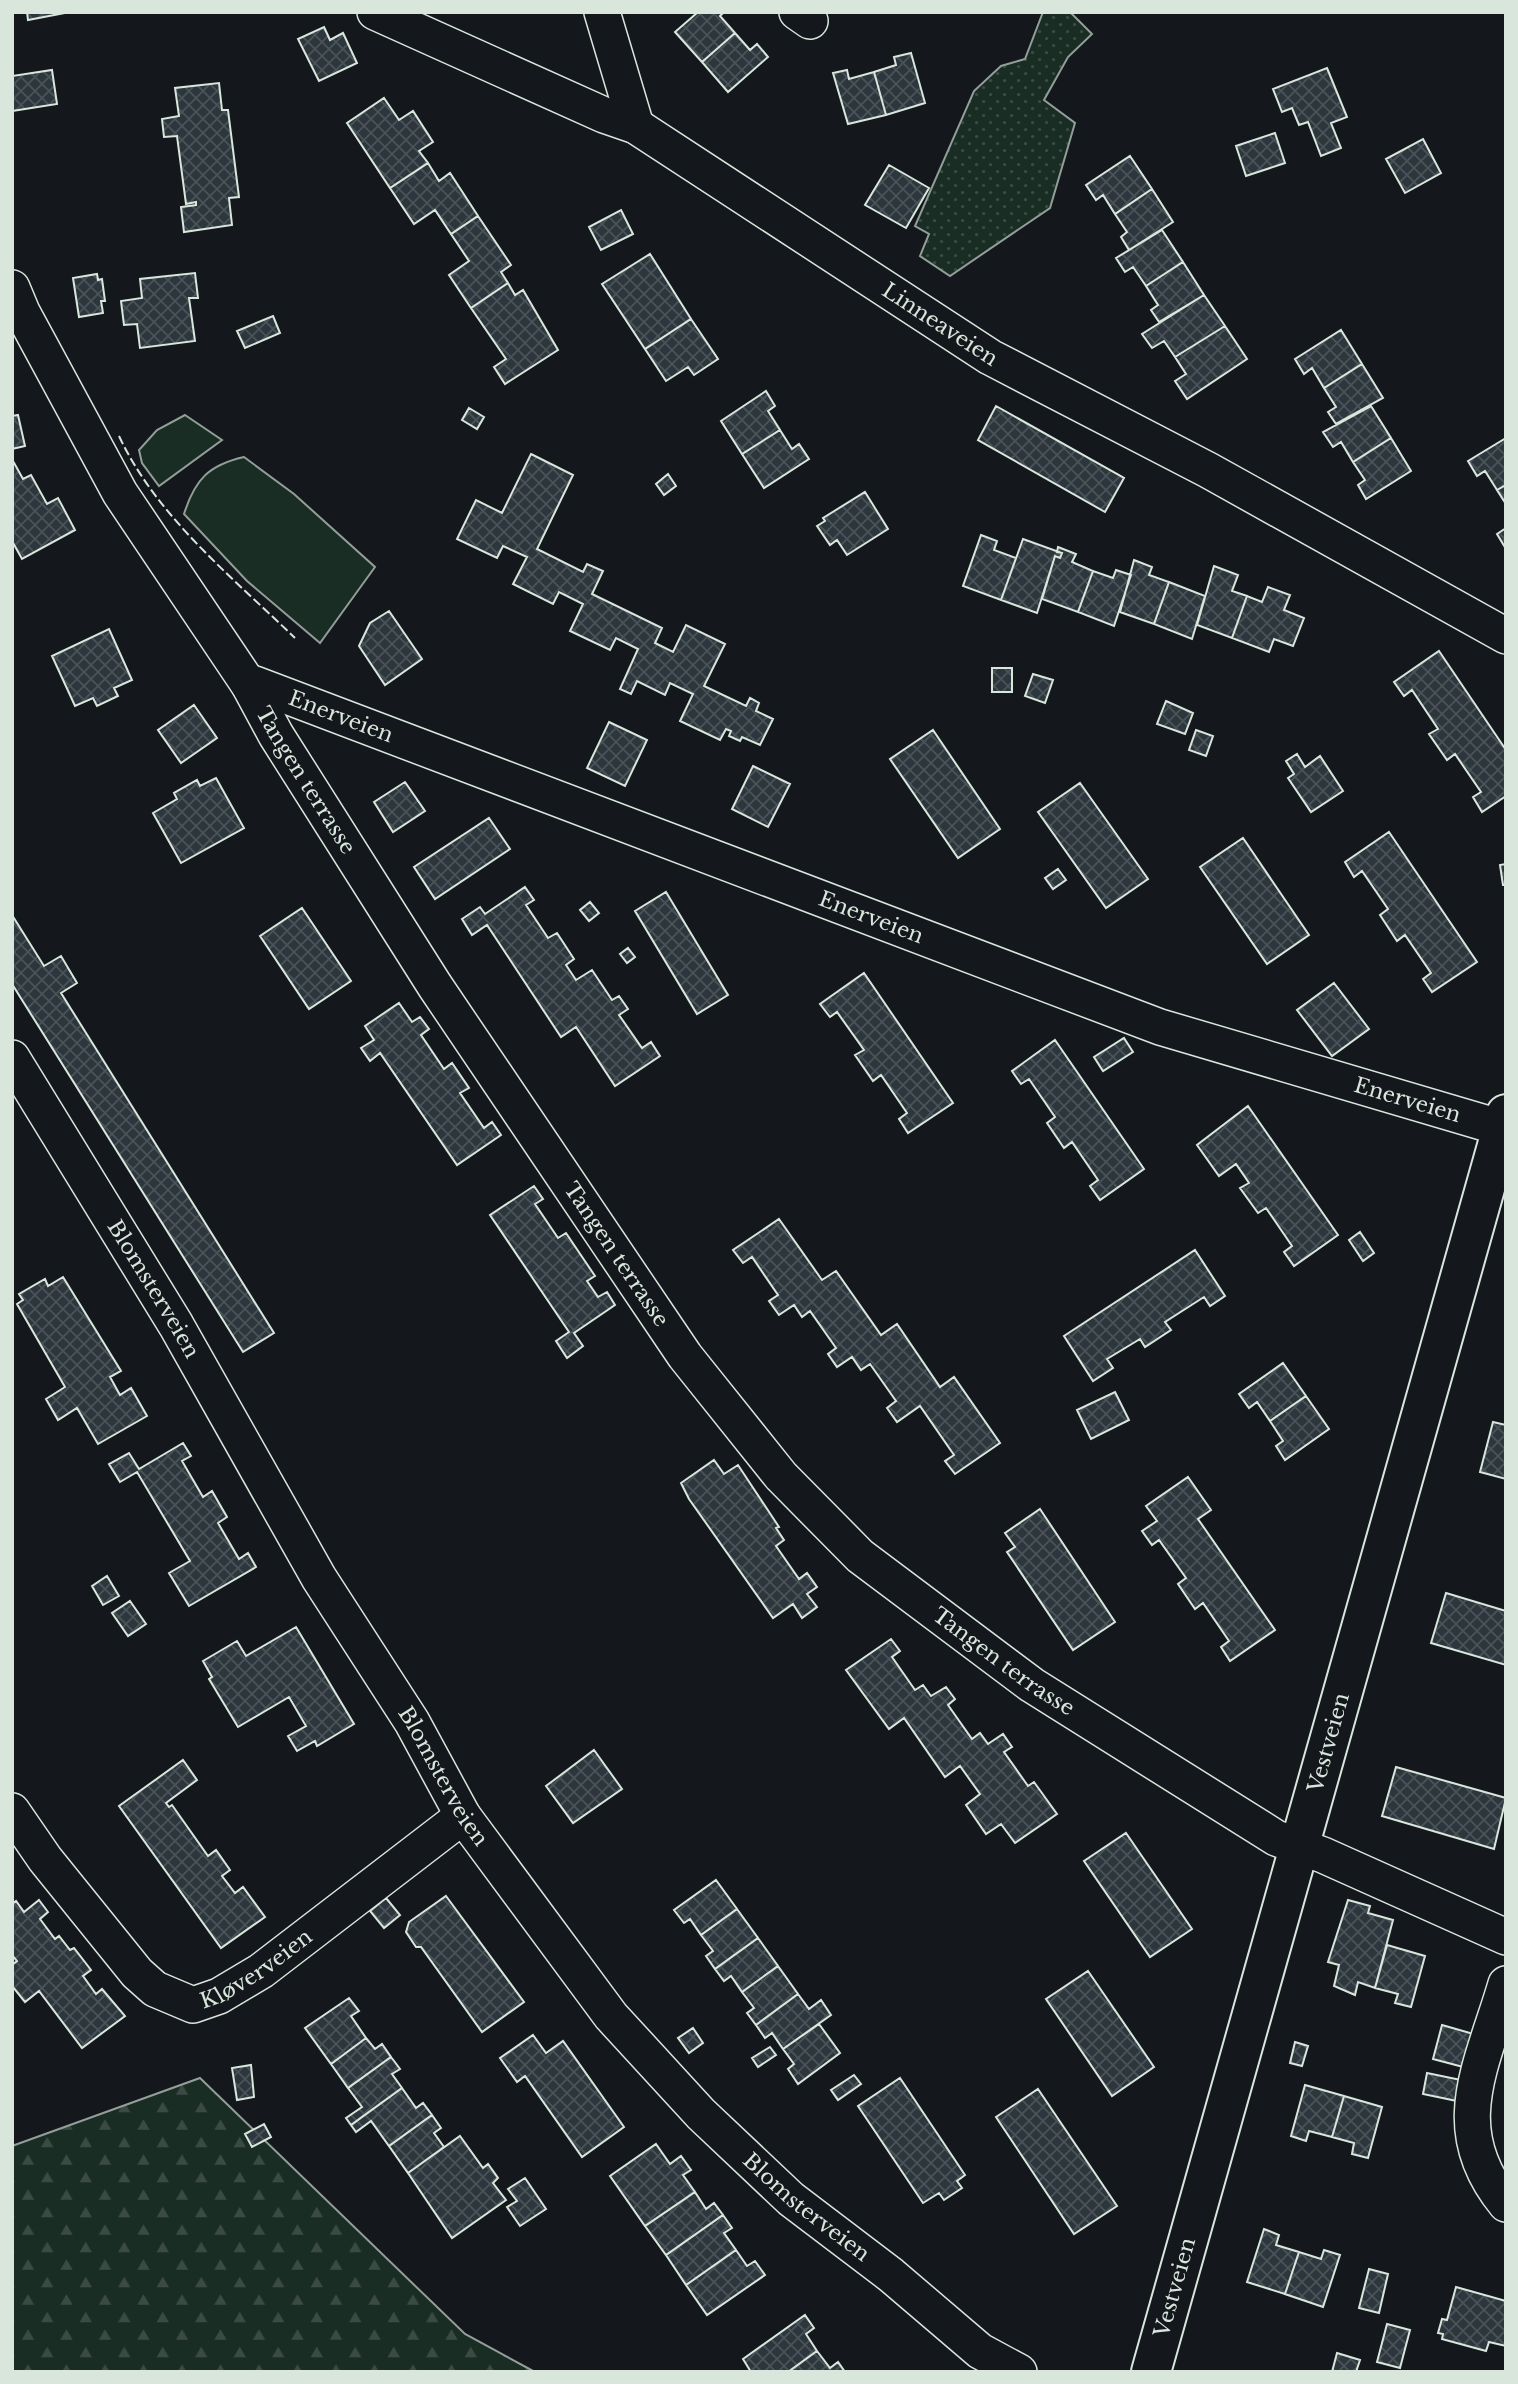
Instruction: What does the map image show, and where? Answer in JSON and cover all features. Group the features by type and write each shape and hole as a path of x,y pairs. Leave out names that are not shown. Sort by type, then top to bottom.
{"main road":[{"name":"Vestveien","path":"1151,2372 1504,1121"}],"street":[{"name":"Linneaveien","path":"375,12 604,115 636,126 990,357 1208,470 1506,636"},
{"path":"602,12 636,126"},
{"name":"Tangen terrasse","path":"12,288 22,313 120,493 249,685 276,735 435,986 685,1356 780,1476 860,1556 1031,1685 1125,1741 1242,1818 1299,1848 1323,1855 1506,1937"},
{"name":"Enerveien","path":"249,685 255,684 1160,1027 1504,1121"},
{"name":"Blomsterveien","path":"12,1058 176,1325 312,1566 412,1722 463,1816 611,2016 701,2114 791,2199 891,2275 980,2351 1019,2372"},
{"name":"Kløverveien","path":"12,1811 45,1859 137,1973 155,1989 193,2005 219,1996 261,1971 463,1816"},
{"path":"1506,1984 1471,2105 1471,2129 1479,2164 1506,2204"}],"green space":[{"path":"1043,12 1070,12 1092,34 1068,57 1044,100 1075,123 1050,208 950,276 920,256 929,234 915,226 974,91 1001,66 1025,59"},
{"path":"185,415 222,440 159,486 142,463 139,450 157,430"},
{"path":"244,457 294,494 375,567 320,643 247,581 184,514 193,491 205,475 221,464"},
{"path":"200,2078 465,2334 535,2372 12,2372 12,2146"}],"building":[{"path":"27,12 70,12 28,20"},
{"path":"698,12 724,12 720,16 735,33 702,62 675,32"},
{"path":"324,27 330,40 343,33 357,63 319,81 298,39"},
{"path":"735,33 750,50 757,44 768,57 728,92 702,62"},
{"path":"911,53 925,103 886,115 874,72 896,65 894,57"},
{"path":"1327,68 1347,117 1331,123 1341,148 1321,156 1308,122 1299,125 1292,108 1282,112 1273,89"},
{"path":"52,70 57,104 12,111 12,76"},
{"path":"847,70 849,79 874,72 886,115 848,124 833,73"},
{"path":"219,83 222,110 228,110 239,197 229,198 232,225 184,232 181,207 196,205 196,202 186,204 177,136 164,137 162,119 179,116 175,88"},
{"path":"384,98 399,120 413,111 433,142 419,151 428,163 390,188 347,123"},
{"path":"1275,133 1285,163 1246,176 1236,146"},
{"path":"1423,139 1441,173 1405,193 1386,159"},
{"path":"1130,156 1152,189 1115,214 1103,195 1096,200 1086,185"},
{"path":"428,163 439,181 450,173 478,216 451,234 435,210 414,224 390,188"},
{"path":"889,165 929,188 906,228 865,205"},
{"path":"1152,189 1173,222 1129,250 1121,237 1127,232 1115,214"},
{"path":"621,210 633,234 601,250 589,227"},
{"path":"478,216 511,265 501,272 508,283 471,308 449,275 469,261 451,234"},
{"path":"1162,230 1183,262 1146,286 1133,267 1125,272 1116,258"},
{"path":"650,254 691,319 645,349 602,284"},
{"path":"1183,262 1204,295 1159,322 1151,310 1158,305 1146,286"},
{"path":"195,273 198,298 189,298 195,341 140,348 137,324 124,325 121,301 142,298 140,279"},
{"path":"97,274 98,280 102,279 105,301 101,301 103,313 79,317 73,278"},
{"path":"508,283 515,295 523,290 558,350 505,384 494,367 506,359 471,308"},
{"path":"1204,295 1225,326 1175,357 1164,341 1152,348 1142,334"},
{"path":"273,316 280,333 245,348 237,331"},
{"path":"691,319 718,359 694,375 688,367 666,381 645,349"},
{"path":"1225,326 1247,359 1187,399 1175,381 1186,374 1175,357"},
{"path":"1341,330 1362,364 1324,388 1312,368 1304,374 1295,359"},
{"path":"1362,364 1383,398 1336,424 1328,412 1336,407 1324,388"},
{"path":"766,391 775,406 768,411 780,430 742,454 721,421"},
{"path":"996,406 1124,478 1105,512 978,440"},
{"path":"1371,406 1391,438 1353,462 1341,442 1333,447 1323,432"},
{"path":"469,408 484,417 477,429 462,420"},
{"path":"18,415 25,446 12,449 12,416"},
{"path":"780,430 792,449 799,444 809,459 764,488 742,454"},
{"path":"1391,438 1411,471 1366,499 1358,485 1365,480 1353,462"},
{"path":"1506,438 1506,485 1497,490 1485,471 1477,476 1468,461"},
{"path":"531,454 573,475 537,549 583,572 587,564 603,571 592,594 662,628 655,643 673,652 686,625 725,644 704,686 746,706 750,698 759,703 756,711 773,719 760,745 742,737 740,741 729,736 731,731 726,729 720,740 680,721 693,694 670,683 665,695 637,681 631,694 620,689 638,649 616,638 610,650 570,631 583,604 559,592 553,604 513,584 527,557 503,546 497,558 457,539 476,500 502,513"},
{"path":"13,461 23,479 31,475 47,504 58,498 75,530 22,559 12,541"},
{"path":"668,474 676,486 664,495 656,484"},
{"path":"1506,485 1506,504 1497,490"},
{"path":"865,492 888,529 847,555 837,540 830,545 817,526 825,521 823,518"},
{"path":"1506,528 1506,549 1497,534"},
{"path":"981,535 997,541 994,550 1016,558 1001,600 963,586"},
{"path":"1023,539 1062,553 1060,558 1055,556 1037,613 1001,600"},
{"path":"1058,547 1076,554 1072,562 1093,571 1078,612 1042,599 1055,556 1060,558 1062,553 1057,552"},
{"path":"1134,560 1152,567 1149,575 1169,582 1154,624 1120,612"},
{"path":"1214,566 1238,575 1232,591 1247,596 1232,638 1197,625"},
{"path":"1116,570 1131,575 1114,626 1078,612 1093,571 1113,578"},
{"path":"1169,582 1205,596 1192,639 1154,624"},
{"path":"1268,587 1290,595 1284,610 1304,618 1293,646 1274,639 1269,652 1232,638 1247,596 1262,602"},
{"path":"389,611 422,659 385,685 359,646 370,623"},
{"path":"109,629 132,680 114,688 118,696 97,706 93,698 75,706 52,656"},
{"path":"1439,651 1506,750 1506,796 1482,812 1473,797 1481,792 1455,754 1447,760 1429,734 1438,729 1412,690 1404,696 1394,682"},
{"path":"992,668 1012,668 1012,692 992,692"},
{"path":"1033,674 1053,680 1045,703 1025,696"},
{"path":"1166,701 1193,713 1185,734 1157,724"},
{"path":"194,705 217,738 181,763 158,730"},
{"path":"609,722 647,740 625,786 587,768"},
{"path":"933,730 1000,829 958,858 890,759"},
{"path":"1196,730 1213,736 1206,756 1189,750"},
{"path":"1297,754 1305,767 1320,756 1343,791 1311,812 1288,778 1294,774 1286,761"},
{"path":"753,766 790,784 768,827 732,809"},
{"path":"216,778 244,828 181,863 153,813 177,799 174,793 197,780 200,786"},
{"path":"405,782 425,811 393,832 374,802"},
{"path":"1080,783 1148,879 1106,908 1038,812"},
{"path":"489,818 510,849 435,899 414,867"},
{"path":"1389,832 1477,962 1432,992 1423,979 1431,973 1405,935 1397,941 1380,915 1388,909 1362,871 1354,877 1345,862"},
{"path":"1243,838 1309,935 1267,964 1200,867"},
{"path":"1506,864 1506,885 1503,885 1500,865"},
{"path":"1058,869 1066,880 1053,889 1045,878"},
{"path":"525,887 534,900 526,905 548,938 557,933 574,959 566,965 576,980 592,970 612,1000 619,996 628,1009 619,1015 642,1048 651,1042 660,1056 615,1086 576,1027 561,1037 487,925 472,935 462,919 480,907 485,914"},
{"path":"666,892 728,995 697,1014 635,911"},
{"path":"590,902 599,913 589,921 580,910"},
{"path":"302,908 351,981 309,1009 260,936"},
{"path":"12,915 44,966 61,956 77,983 61,993 274,1333 243,1352 12,984"},
{"path":"628,948 635,957 627,963 620,954"},
{"path":"864,973 953,1103 908,1133 899,1119 907,1113 881,1075 873,1081 855,1055 864,1050 837,1012 830,1017 820,1004"},
{"path":"1334,983 1369,1029 1332,1056 1297,1010"},
{"path":"399,1003 412,1022 420,1017 429,1029 421,1035 444,1069 452,1063 469,1088 460,1093 484,1128 492,1122 501,1135 457,1165 380,1053 370,1061 361,1048 374,1040 365,1026"},
{"path":"1124,1038 1133,1052 1103,1071 1094,1057"},
{"path":"1055,1040 1144,1169 1100,1200 1090,1186 1098,1180 1072,1142 1064,1148 1047,1123 1055,1117 1029,1079 1021,1084 1012,1071"},
{"path":"1248,1106 1338,1235 1294,1266 1284,1252 1292,1246 1266,1208 1258,1213 1240,1188 1249,1183 1236,1164 1219,1176 1197,1145"},
{"path":"534,1186 543,1199 535,1204 558,1238 566,1233 595,1276 587,1281 598,1297 607,1292 615,1305 574,1333 583,1346 567,1358 556,1341 569,1332 490,1215"},
{"path":"779,1219 822,1280 836,1271 881,1335 897,1324 940,1387 954,1377 1000,1443 955,1474 945,1461 954,1455 920,1406 897,1422 887,1408 896,1401 870,1364 861,1370 852,1357 837,1367 828,1354 836,1348 810,1311 802,1317 794,1305 779,1315 769,1301 778,1295 752,1257 743,1263 733,1250"},
{"path":"1360,1232 1374,1253 1363,1261 1349,1240"},
{"path":"1195,1250 1225,1296 1210,1306 1204,1297 1165,1322 1171,1330 1145,1347 1140,1339 1107,1359 1113,1368 1093,1381 1064,1336"},
{"path":"63,1277 121,1371 110,1377 120,1395 131,1388 147,1416 98,1444 77,1408 58,1420 46,1399 65,1387 17,1304 23,1300 19,1294 45,1279 48,1286"},
{"path":"1283,1363 1306,1396 1270,1421 1257,1402 1249,1408 1239,1394"},
{"path":"1115,1392 1129,1420 1091,1439 1077,1410"},
{"path":"1306,1396 1329,1429 1285,1460 1276,1446 1283,1441 1270,1421"},
{"path":"1493,1422 1506,1425 1506,1479 1480,1472"},
{"path":"183,1443 191,1456 182,1461 203,1497 212,1491 227,1517 218,1523 239,1559 248,1553 256,1567 189,1606 169,1573 190,1561 137,1472 120,1482 109,1464 129,1453 139,1469"},
{"path":"714,1460 724,1474 738,1465 779,1527 776,1528 784,1540 776,1546 799,1579 807,1573 817,1587 807,1594 817,1607 802,1618 793,1604 773,1618 689,1499 681,1483"},
{"path":"1188,1477 1211,1510 1198,1519 1275,1630 1230,1661 1221,1647 1229,1641 1203,1603 1195,1609 1178,1584 1186,1578 1159,1540 1152,1545 1142,1531 1157,1521 1146,1506"},
{"path":"1040,1509 1115,1622 1073,1650 1007,1552 1015,1547 1005,1533"},
{"path":"107,1576 119,1596 103,1605 92,1586"},
{"path":"1446,1593 1506,1611 1506,1665 1431,1643"},
{"path":"130,1601 146,1624 128,1636 112,1613"},
{"path":"296,1627 354,1724 317,1746 315,1741 297,1751 288,1736 306,1726 289,1697 238,1727 209,1679 212,1677 203,1661 237,1641 246,1656"},
{"path":"891,1639 900,1651 892,1657 915,1690 923,1685 931,1696 946,1687 955,1699 948,1705 972,1739 980,1733 988,1744 1003,1734 1012,1747 1004,1752 1028,1786 1034,1782 1057,1814 1015,1843 1001,1824 986,1834 966,1805 980,1794 960,1766 945,1777 904,1718 889,1729 846,1670"},
{"path":"594,1750 622,1789 573,1823 546,1786"},
{"path":"183,1760 197,1780 166,1803 169,1807 172,1805 208,1856 216,1850 230,1870 222,1876 235,1893 243,1887 265,1917 221,1948 119,1806"},
{"path":"1396,1767 1506,1798 1494,1849 1382,1816"},
{"path":"1126,1833 1192,1929 1150,1957 1084,1861"},
{"path":"716,1880 737,1909 701,1935 690,1919 684,1923 674,1910"},
{"path":"446,1896 524,2002 482,2032 421,1947 416,1947 406,1932 409,1922"},
{"path":"386,1898 400,1915 384,1928 370,1911"},
{"path":"39,1900 48,1912 40,1919 55,1939 59,1936 70,1950 74,1948 91,1970 83,1976 96,1994 102,1989 125,2016 82,2048 39,1991 25,2002 12,1986 12,1965 17,1961 12,1955 12,1904 16,1901 24,1912"},
{"path":"1348,1900 1370,1906 1368,1913 1393,1920 1375,1988 1358,1982 1355,1995 1334,1986 1339,1965 1328,1962"},
{"path":"737,1909 758,1938 715,1969 706,1956 713,1951 701,1935"},
{"path":"758,1938 778,1966 742,1992 731,1976 724,1981 715,1969"},
{"path":"1387,1945 1425,1956 1411,2007 1395,2003 1398,1994 1375,1988"},
{"path":"778,1966 798,1994 756,2025 747,2013 754,2008 742,1992"},
{"path":"1088,1971 1154,2067 1112,2096 1046,1999"},
{"path":"798,1994 809,2009 821,2000 831,2015 783,2049 772,2033 765,2038 756,2025"},
{"path":"349,1998 359,2011 351,2016 366,2038 331,2064 305,2028"},
{"path":"819,2024 840,2053 798,2084 788,2069 794,2064 783,2049"},
{"path":"1442,2025 1477,2035 1467,2068 1433,2059"},
{"path":"693,2028 703,2043 689,2053 678,2038"},
{"path":"533,2035 546,2053 563,2041 624,2127 582,2157 525,2076 517,2082 500,2058"},
{"path":"366,2038 375,2049 382,2044 391,2057 348,2088 331,2064"},
{"path":"1295,2042 1308,2046 1302,2066 1290,2063"},
{"path":"770,2047 776,2055 758,2067 752,2058"},
{"path":"391,2057 400,2069 392,2074 402,2088 351,2125 346,2118 362,2107 348,2088"},
{"path":"251,2065 254,2097 237,2100 232,2068"},
{"path":"1427,2073 1461,2080 1457,2101 1423,2094"},
{"path":"854,2075 861,2084 838,2100 831,2090"},
{"path":"900,2078 965,2175 957,2181 962,2188 944,2200 939,2193 923,2203 858,2106"},
{"path":"1305,2085 1344,2096 1332,2137 1309,2131 1306,2141 1291,2136"},
{"path":"402,2088 416,2108 423,2103 432,2115 389,2146 371,2121 356,2132 351,2125"},
{"path":"1038,2089 1117,2206 1074,2234 996,2117"},
{"path":"1344,2096 1382,2107 1368,2158 1352,2154 1354,2143 1332,2137"},
{"path":"432,2115 441,2128 434,2133 444,2147 408,2173 389,2146"},
{"path":"264,2124 271,2137 252,2147 245,2134"},
{"path":"460,2136 483,2168 488,2164 498,2178 493,2183 506,2200 452,2238 408,2173"},
{"path":"656,2144 670,2164 681,2156 691,2170 683,2175 695,2192 645,2226 610,2176"},
{"path":"525,2178 546,2209 520,2226 507,2207 517,2201 508,2189"},
{"path":"695,2192 706,2209 714,2203 723,2215 666,2255 645,2226"},
{"path":"723,2215 732,2228 724,2233 736,2250 686,2285 666,2255"},
{"path":"1264,2229 1279,2235 1276,2245 1299,2252 1285,2294 1247,2282"},
{"path":"736,2250 747,2266 755,2261 765,2275 707,2315 686,2285"},
{"path":"1324,2250 1340,2255 1323,2307 1285,2294 1299,2252 1321,2259"},
{"path":"1369,2269 1388,2274 1379,2313 1359,2308"},
{"path":"1456,2287 1506,2301 1506,2346 1489,2342 1486,2351 1442,2339 1443,2334 1438,2333 1442,2319 1447,2320"},
{"path":"805,2315 814,2328 806,2334 817,2351 788,2372 751,2372 743,2359"},
{"path":"1387,2324 1410,2330 1400,2368 1377,2362"},
{"path":"817,2351 830,2368 838,2362 845,2372 788,2372"},
{"path":"1337,2353 1360,2360 1356,2372 1332,2372"}],"fence":[{"path":"119,436 135,465 175,519 222,569 295,638"}]}
